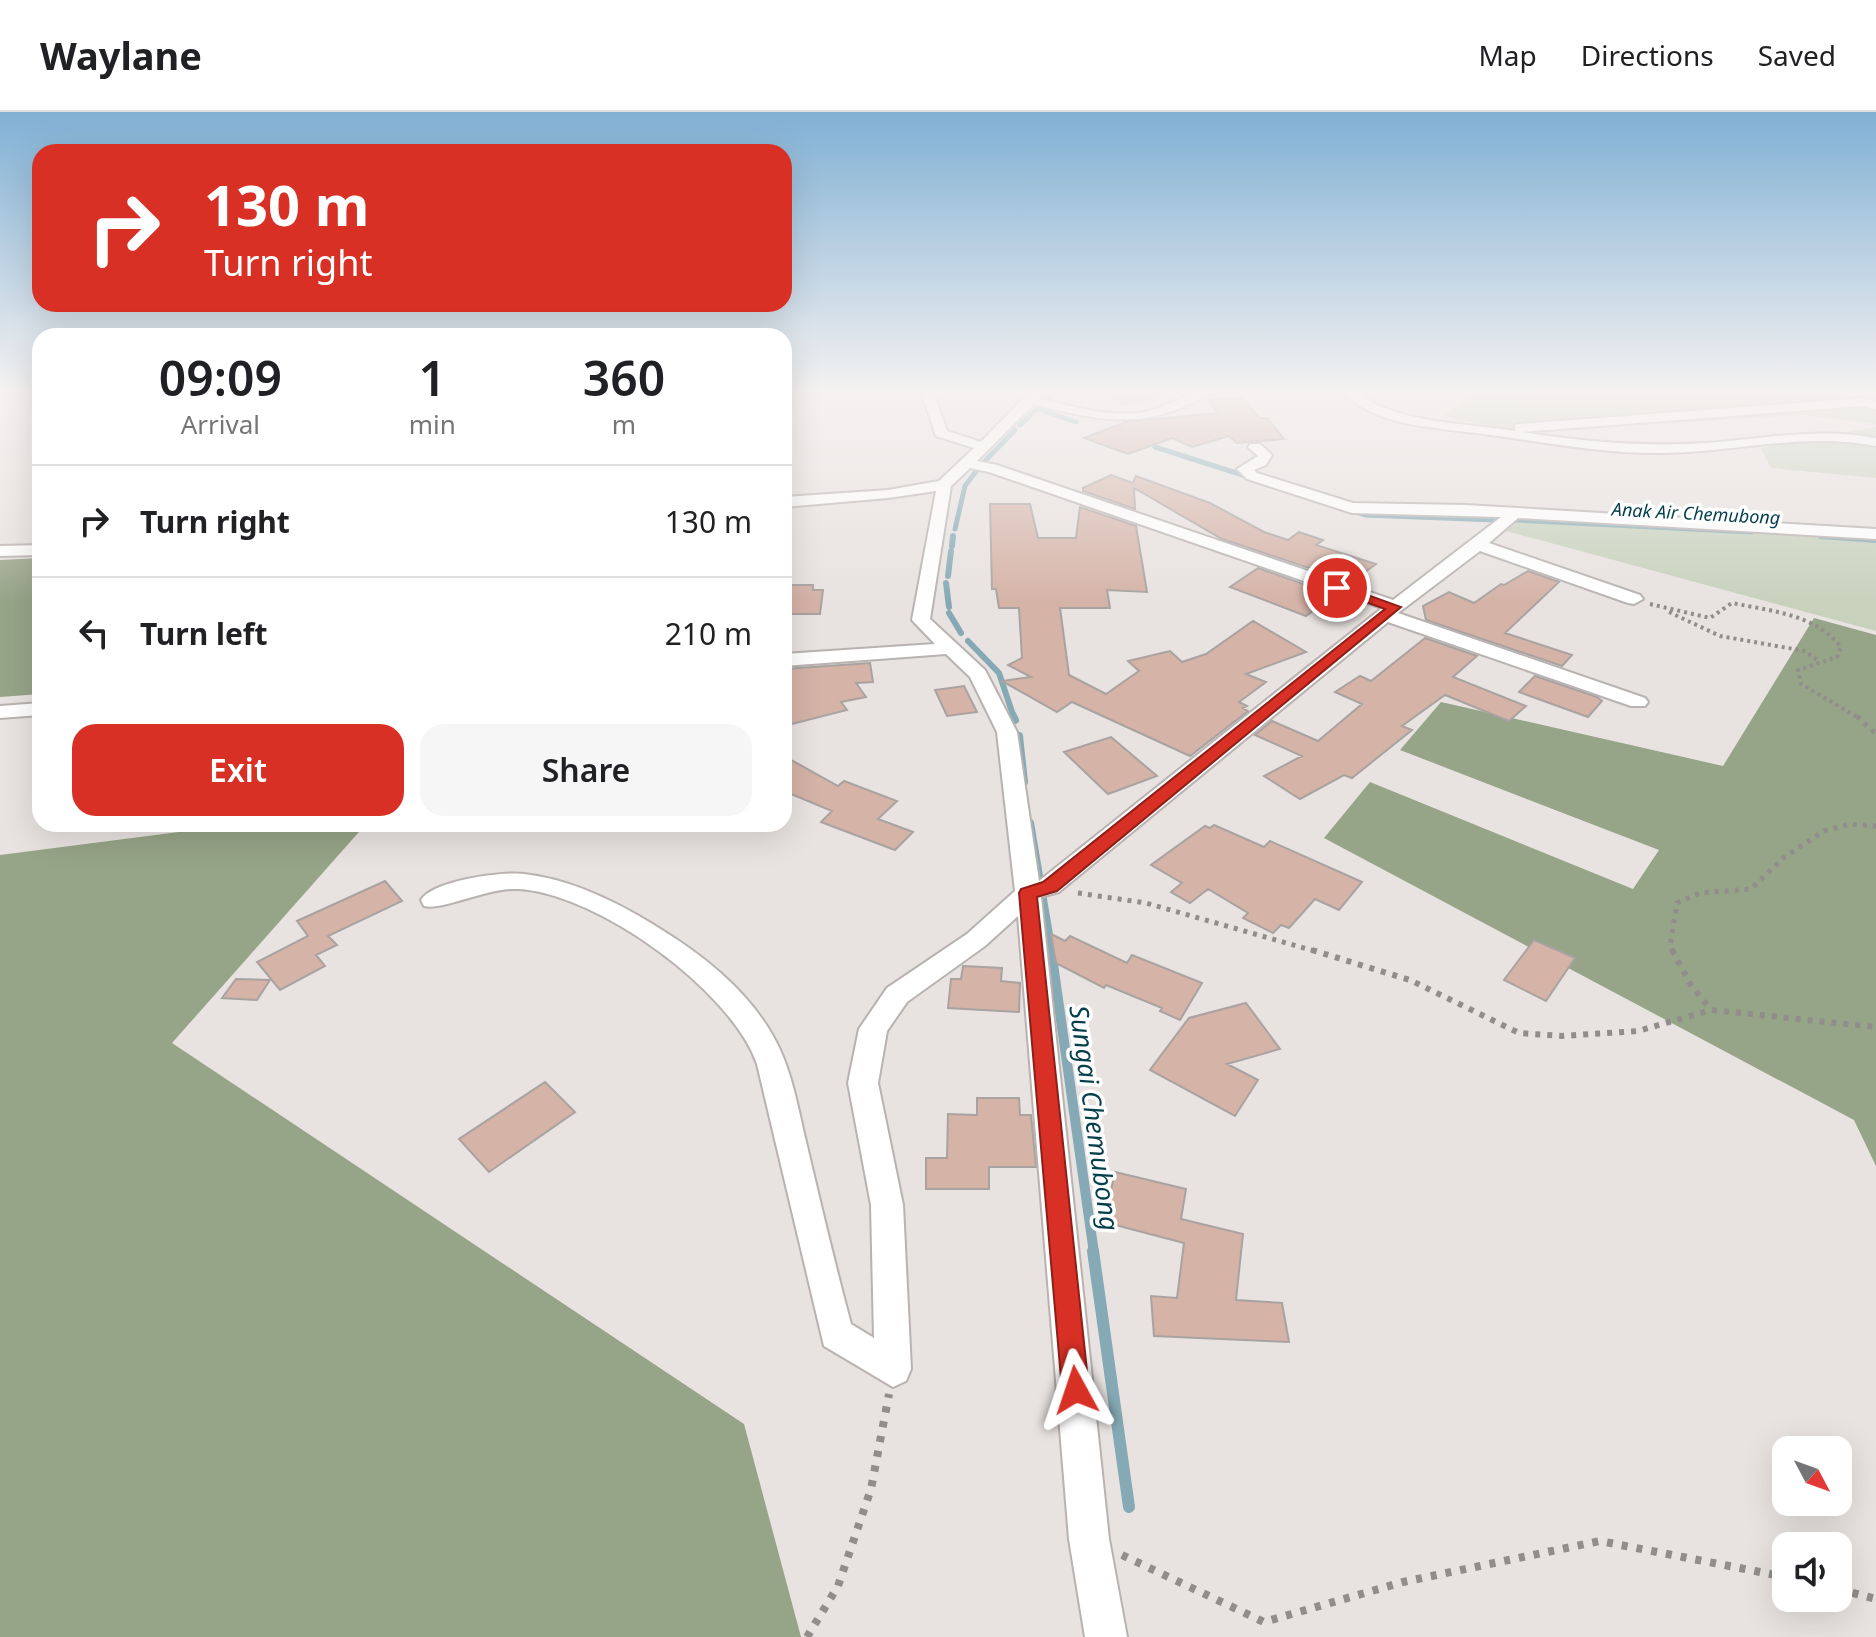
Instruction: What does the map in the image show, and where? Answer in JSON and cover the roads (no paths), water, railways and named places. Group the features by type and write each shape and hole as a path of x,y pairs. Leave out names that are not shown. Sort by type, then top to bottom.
{"street":[{"path":"905,649 921,620 944,485 968,461"},
{"path":"983,461 992,468 1638,702"},
{"path":"1261,461 1244,469 1252,476 1352,508 1876,534"},
{"path":"792,501 888,494 944,485"},
{"path":"433,900 462,888 505,882 532,882 569,894 635,924 670,946 731,998 762,1042 776,1084 836,1334 893,1369 887,1205 863,1083 873,1029 897,995 976,940 1390,611 1478,545 1513,514"},
{"path":"1478,545 1634,599"},
{"path":"0,551 32,550"},
{"path":"921,620 978,674 1007,732 1040,890 1089,1539 1106,1637"},
{"path":"792,659 953,648"},
{"path":"0,712 32,710"}],"waterway":[{"name":"Anak Air Chemubong","path":"1199,461 1252,478"},
{"name":"Sungai Chemubong","path":"955,529 965,486 977,470"},
{"name":"Anak Air Chemubong","path":"1353,511 1365,515 1495,520"},
{"name":"Anak Air Chemubong","path":"1514,520 1752,532"},
{"name":"Sungai Chemubong","path":"952,546 953,536"},
{"name":"Anak Air Chemubong","path":"1821,536 1876,540"},
{"name":"Sungai Chemubong","path":"948,576 951,551"},
{"name":"Sungai Chemubong","path":"946,583 949,607"},
{"name":"Sungai Chemubong","path":"949,613 961,633"},
{"name":"Sungai Chemubong","path":"968,641 999,673 1014,718"},
{"name":"Sungai Chemubong","path":"1019,736 1024,782"},
{"name":"Sungai Chemubong","path":"1030,823 1052,952"},
{"name":"Sungai Chemubong","path":"1051,950 1094,1253"},
{"name":"Sungai Chemubong","path":"1093,1251 1129,1507"}]}
